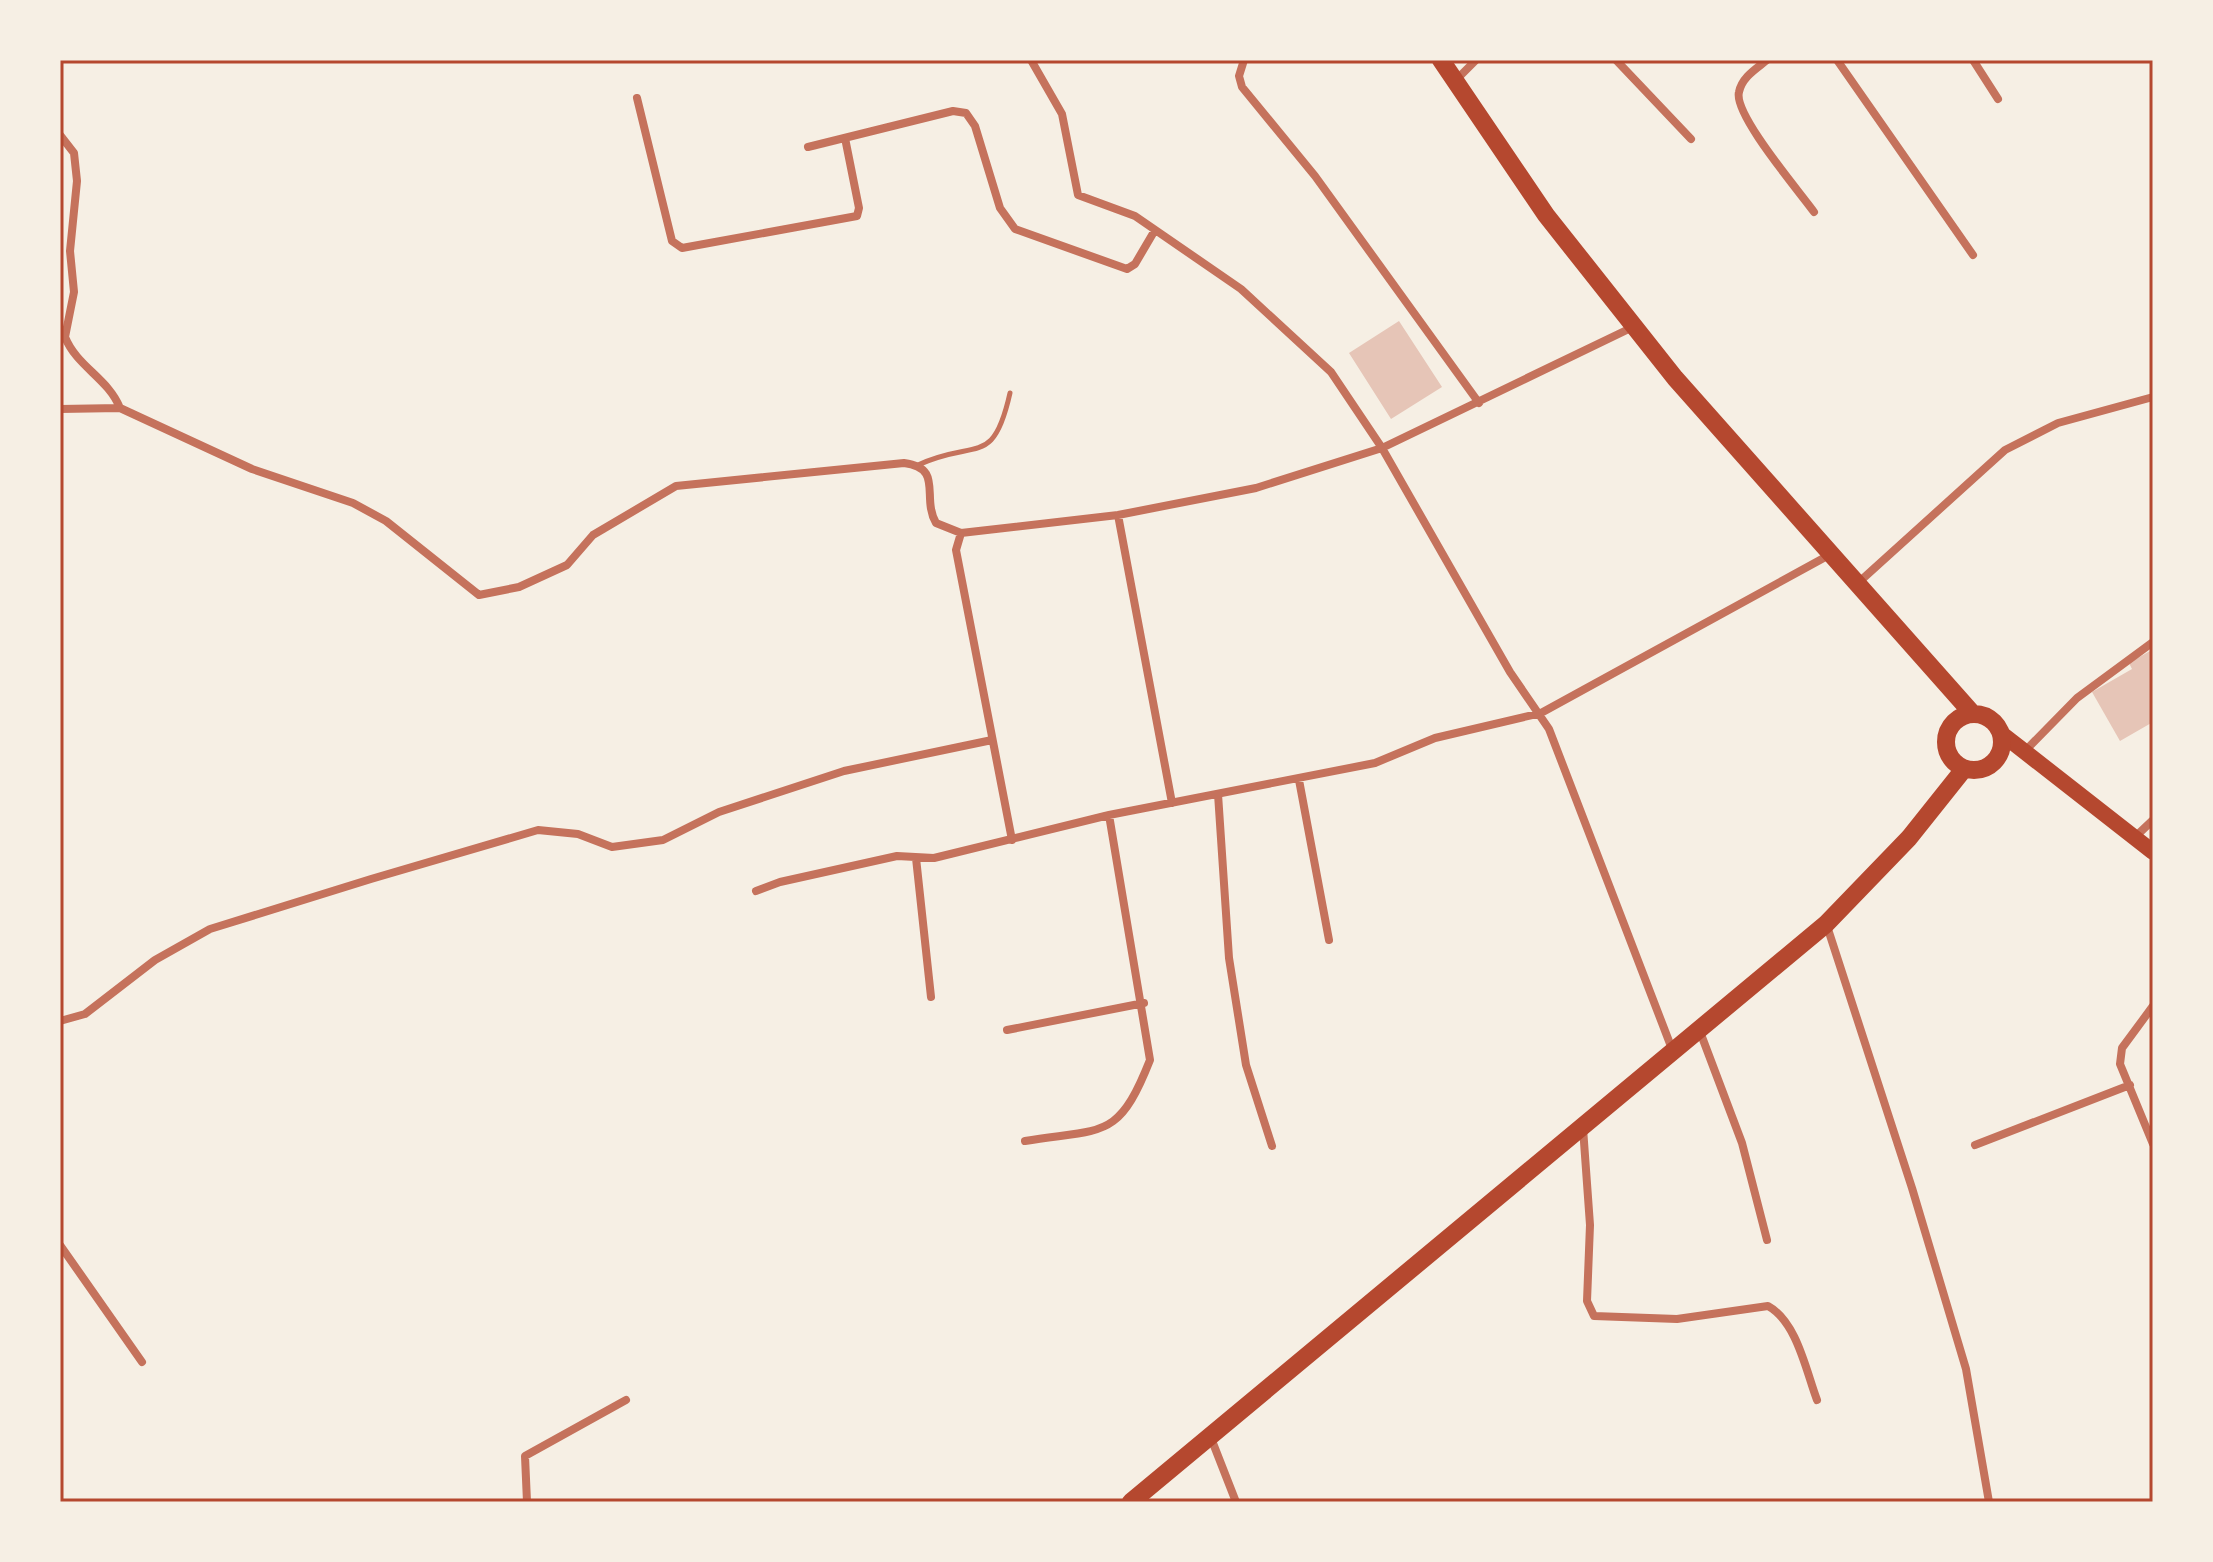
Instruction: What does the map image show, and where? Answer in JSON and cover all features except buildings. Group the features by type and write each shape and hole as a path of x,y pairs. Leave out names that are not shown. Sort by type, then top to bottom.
{"highway":[{"path":"1441,60 1546,215 1634,326 1972,713"},
{"path":"1972,713 1985,715 2002,734 1998,758 1989,767 1977,771 1964,769 1953,761 1946,738 1951,725 1972,713"},
{"path":"1131,1502 1826,924 1909,838 1964,769"}],"main road":[{"path":"2002,734 2153,852"}],"street":[{"path":"1031,60 1062,114 1078,195 1135,216 1241,289 1314,353 1382,448 1510,672 1541,713 1672,1050"},
{"path":"1244,60 1239,76 1242,87 1315,176 1479,403"},
{"path":"1456,80 1476,60"},
{"path":"1616,60 1691,139"},
{"path":"1767,60 1745,78 1738,98 1742,113 1814,212"},
{"path":"1838,60 1973,255"},
{"path":"1973,60 1998,99"},
{"path":"637,98 672,241 682,248 857,216 859,208 845,138"},
{"path":"808,147 953,111 966,113 975,126 1000,208 1015,229 1127,269 1135,264 1155,230"},
{"path":"60,135 74,153 77,181 70,251 74,292 65,337 78,360 110,387 120,408"},
{"path":"60,409 120,408 252,469 353,503 386,521 479,595 519,587 567,565 601,529 676,486 904,463 918,465 927,473 936,523 961,533 1118,515 1256,488 1382,448 1634,326"},
{"path":"1858,583 2005,450 2058,423 2153,397"},
{"path":"1118,515 1172,803"},
{"path":"961,533 956,550 1012,840"},
{"path":"756,891 780,882 897,856 934,858 1109,815 1299,780 1386,760 1435,738 1541,713 1832,553"},
{"path":"2024,752 2077,698 2153,642"},
{"path":"60,1021 85,1014 155,960 210,929 371,879 538,830 578,834 612,847 663,840 719,812 844,771 992,740"},
{"path":"1299,780 1329,940"},
{"path":"1218,794 1229,958 1246,1065 1272,1146"},
{"path":"1025,1141 1105,1128 1119,1120 1137,1094 1150,1060 1144,1003 1109,815"},
{"path":"2135,837 2153,820"},
{"path":"916,858 931,997"},
{"path":"1826,924 1912,1188 1966,1369 1989,1502"},
{"path":"1007,1030 1144,1003"},
{"path":"2153,1006 2122,1048 2120,1064 2153,1144"},
{"path":"1699,1028 1742,1143 1767,1240"},
{"path":"1975,1145 2130,1085"},
{"path":"1583,1125 1590,1225 1587,1301 1594,1316 1677,1319 1768,1306 1779,1312 1790,1329 1817,1400"},
{"path":"60,1245 142,1362"},
{"path":"527,1502 525,1456 626,1400"},
{"path":"1211,1438 1236,1502"}],"lane":[{"path":"918,465 937,456 985,446 996,438 1010,393"}]}
